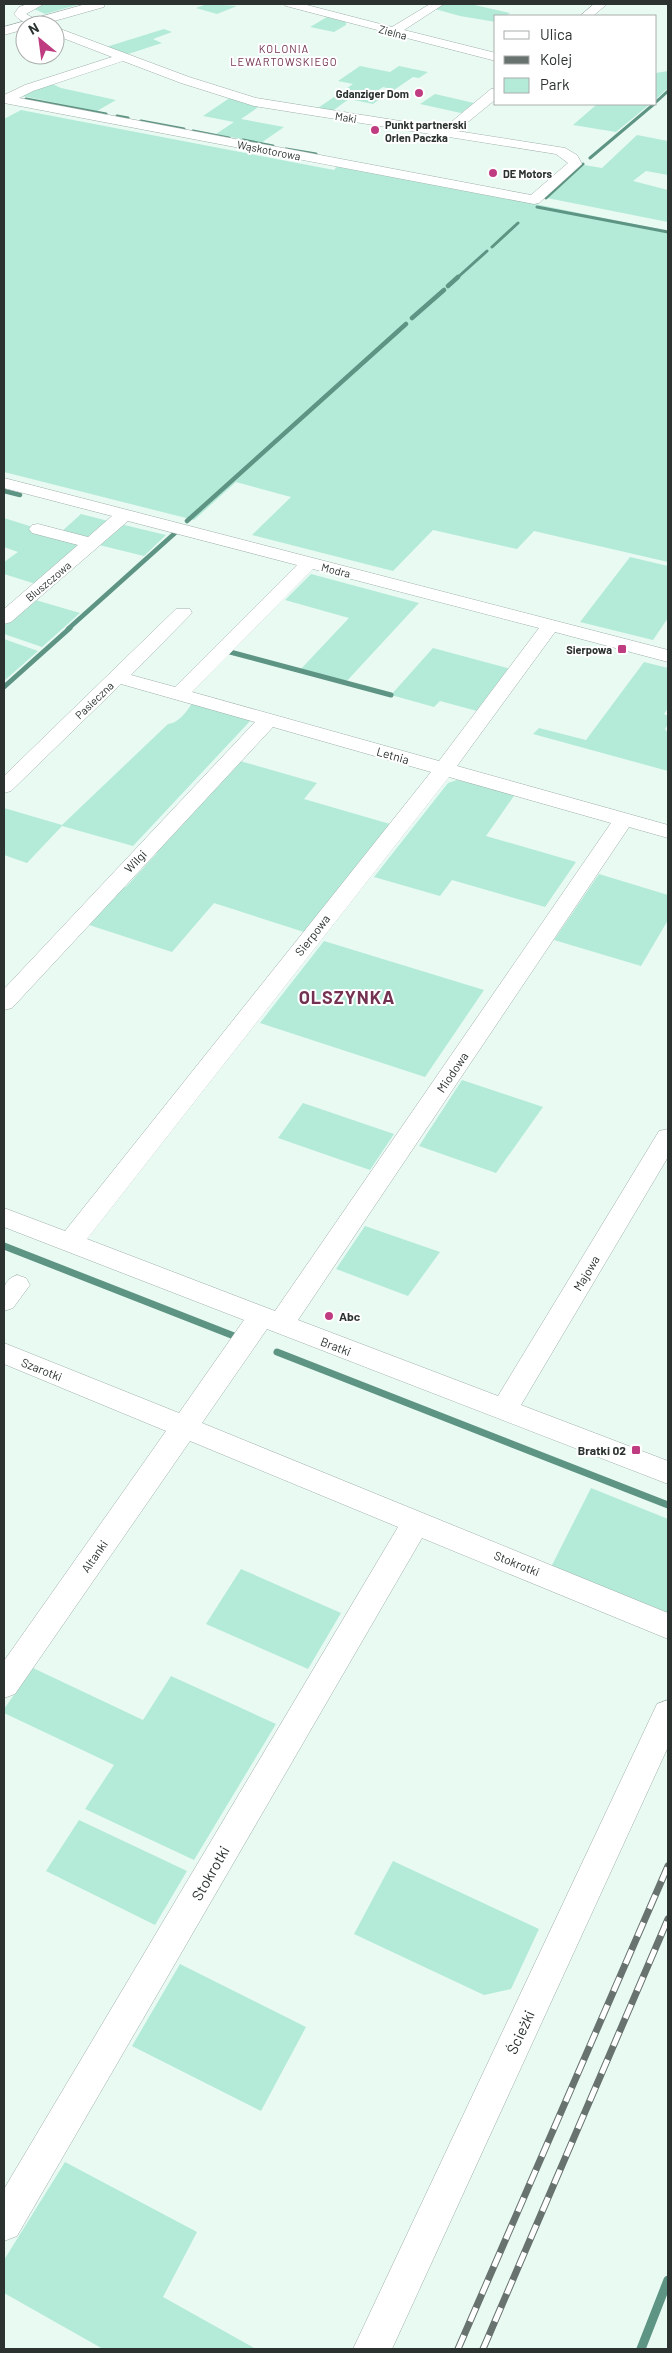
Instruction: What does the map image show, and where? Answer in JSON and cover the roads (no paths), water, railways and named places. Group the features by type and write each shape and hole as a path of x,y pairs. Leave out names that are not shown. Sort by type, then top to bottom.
{"street":[{"path":"21,15 21,11 38,4"},
{"path":"65,15 99,4"},
{"name":"Zielna","path":"290,4 391,32 494,57"},
{"path":"391,32 438,4"},
{"path":"587,15 600,4"},
{"name":"Maki","path":"65,35 185,80 254,102 560,152 572,158 575,164 534,200"},
{"path":"6,99 41,83 123,58"},
{"path":"446,133 494,94"},
{"name":"Wąskotorowa","path":"6,99 534,200"},
{"name":"Modra","path":"4,483 668,656"},
{"name":"Bluszczowa","path":"4,618 125,514"},
{"path":"38,529 92,543"},
{"path":"180,694 309,563"},
{"name":"Pasieczna","path":"4,787 183,613"},
{"name":"Sierpowa","path":"70,1242 444,769 551,625"},
{"name":"Letnia","path":"118,677 668,832"},
{"name":"Wilgi","path":"4,1003 268,720"},
{"name":"Miodowa","path":"271,1321 624,819"},
{"name":"Majowa","path":"504,1409 668,1137"},
{"name":"Bratki","path":"4,1217 668,1473"},
{"name":"Altanki","path":"4,1685 185,1426 271,1321"},
{"name":"Szarotki","path":"4,1353 185,1426"},
{"name":"Stokrotki","path":"185,1426 668,1626"},
{"name":"Stokrotki","path":"4,2223 416,1522"},
{"name":"Ścieżki","path":"372,2349 668,1714"}],"waterway":[{"path":"657,101 668,91"},
{"path":"26,99 106,114"},
{"path":"590,158 653,105"},
{"path":"117,116 128,118"},
{"path":"141,121 184,129"},
{"path":"193,131 229,138"},
{"path":"243,140 273,146"},
{"path":"286,149 316,154"},
{"path":"546,198 583,164"},
{"path":"537,207 668,232"},
{"path":"492,247 518,223"},
{"path":"457,278 487,251"},
{"path":"448,286 458,277"},
{"path":"412,318 444,290"},
{"path":"187,521 406,324"},
{"path":"4,491 20,495"},
{"path":"68,629 175,533"},
{"path":"4,687 70,628"},
{"path":"230,652 391,695"},
{"path":"4,1246 234,1336"},
{"path":"277,1352 668,1505"},
{"path":"641,2349 668,2280"}],"railway":[{"path":"458,2349 668,1866"},
{"path":"483,2349 668,1919"}],"place":[{"name":"Gdanziger Dom","path":"419,93"},
{"name":"Punkt partnerski Orlen Paczka","path":"375,130"},
{"name":"DE Motors","path":"493,173"},
{"name":"Sierpowa","path":"622,649"},
{"name":"Abc","path":"329,1316"},
{"name":"Bratki 02","path":"636,1450"}],"district":[{"name":"KOLONIA LEWARTOWSKIEGO","path":"284,54"},
{"name":"OLSZYNKA","path":"347,997"}]}
